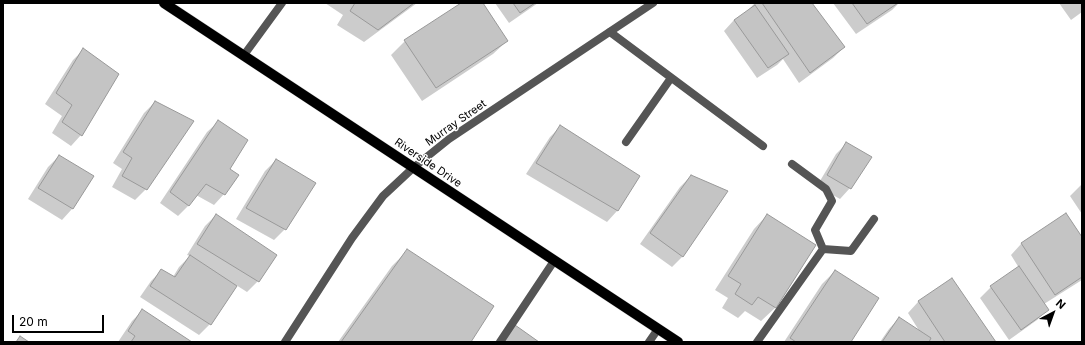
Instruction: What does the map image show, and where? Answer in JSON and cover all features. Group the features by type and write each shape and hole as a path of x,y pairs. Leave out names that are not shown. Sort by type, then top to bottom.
{"main road":[{"name":"Riverside Drive","path":"164,3 674,341"}],"street":[{"path":"244,55 282,3"},
{"name":"Murray Street","path":"285,342 352,238 383,196 413,168 449,140 653,3"},
{"path":"610,32 763,146"},
{"path":"626,142 671,78"},
{"path":"792,164 826,189 832,201 815,230 823,249"},
{"path":"823,249 851,251 874,219"},
{"path":"757,342 823,249"},
{"path":"500,342 554,261"},
{"path":"649,342 658,329"}],"building":[{"path":"355,3 414,3 378,30 350,11"},
{"path":"461,3 483,3 508,41 436,88 404,40"},
{"path":"513,3 535,3 520,13"},
{"path":"762,3 812,3 845,47 810,73"},
{"path":"852,3 898,3 867,24"},
{"path":"755,5 789,54 768,68 734,20"},
{"path":"83,48 119,74 82,136 62,122 72,105 56,93"},
{"path":"155,101 194,121 147,190 122,176 132,158 123,152"},
{"path":"218,120 248,140 230,169 239,175 225,195 206,184 189,206 170,192"},
{"path":"560,125 640,176 618,211 536,163"},
{"path":"846,142 872,157 851,189 827,175"},
{"path":"59,155 94,176 73,209 38,188"},
{"path":"276,159 316,183 286,230 246,208"},
{"path":"691,175 728,191 683,257 650,233"},
{"path":"1066,213 1082,237 1082,277 1055,295 1021,243"},
{"path":"216,214 277,255 259,282 197,244"},
{"path":"767,214 816,245 776,308 758,297 752,305 735,294 741,284 728,276"},
{"path":"407,249 494,306 471,342 341,342"},
{"path":"190,255 237,286 211,325 150,286 161,269 175,277"},
{"path":"1019,266 1049,310 1021,330 990,286"},
{"path":"835,270 879,298 851,342 796,342 790,338"},
{"path":"952,278 996,342 945,342 918,301"},
{"path":"142,309 192,342 131,342 135,336 128,331"},
{"path":"899,317 931,338 929,342 882,342"},
{"path":"515,325 539,342 504,342"},
{"path":"20,336 29,342 16,342"}]}
